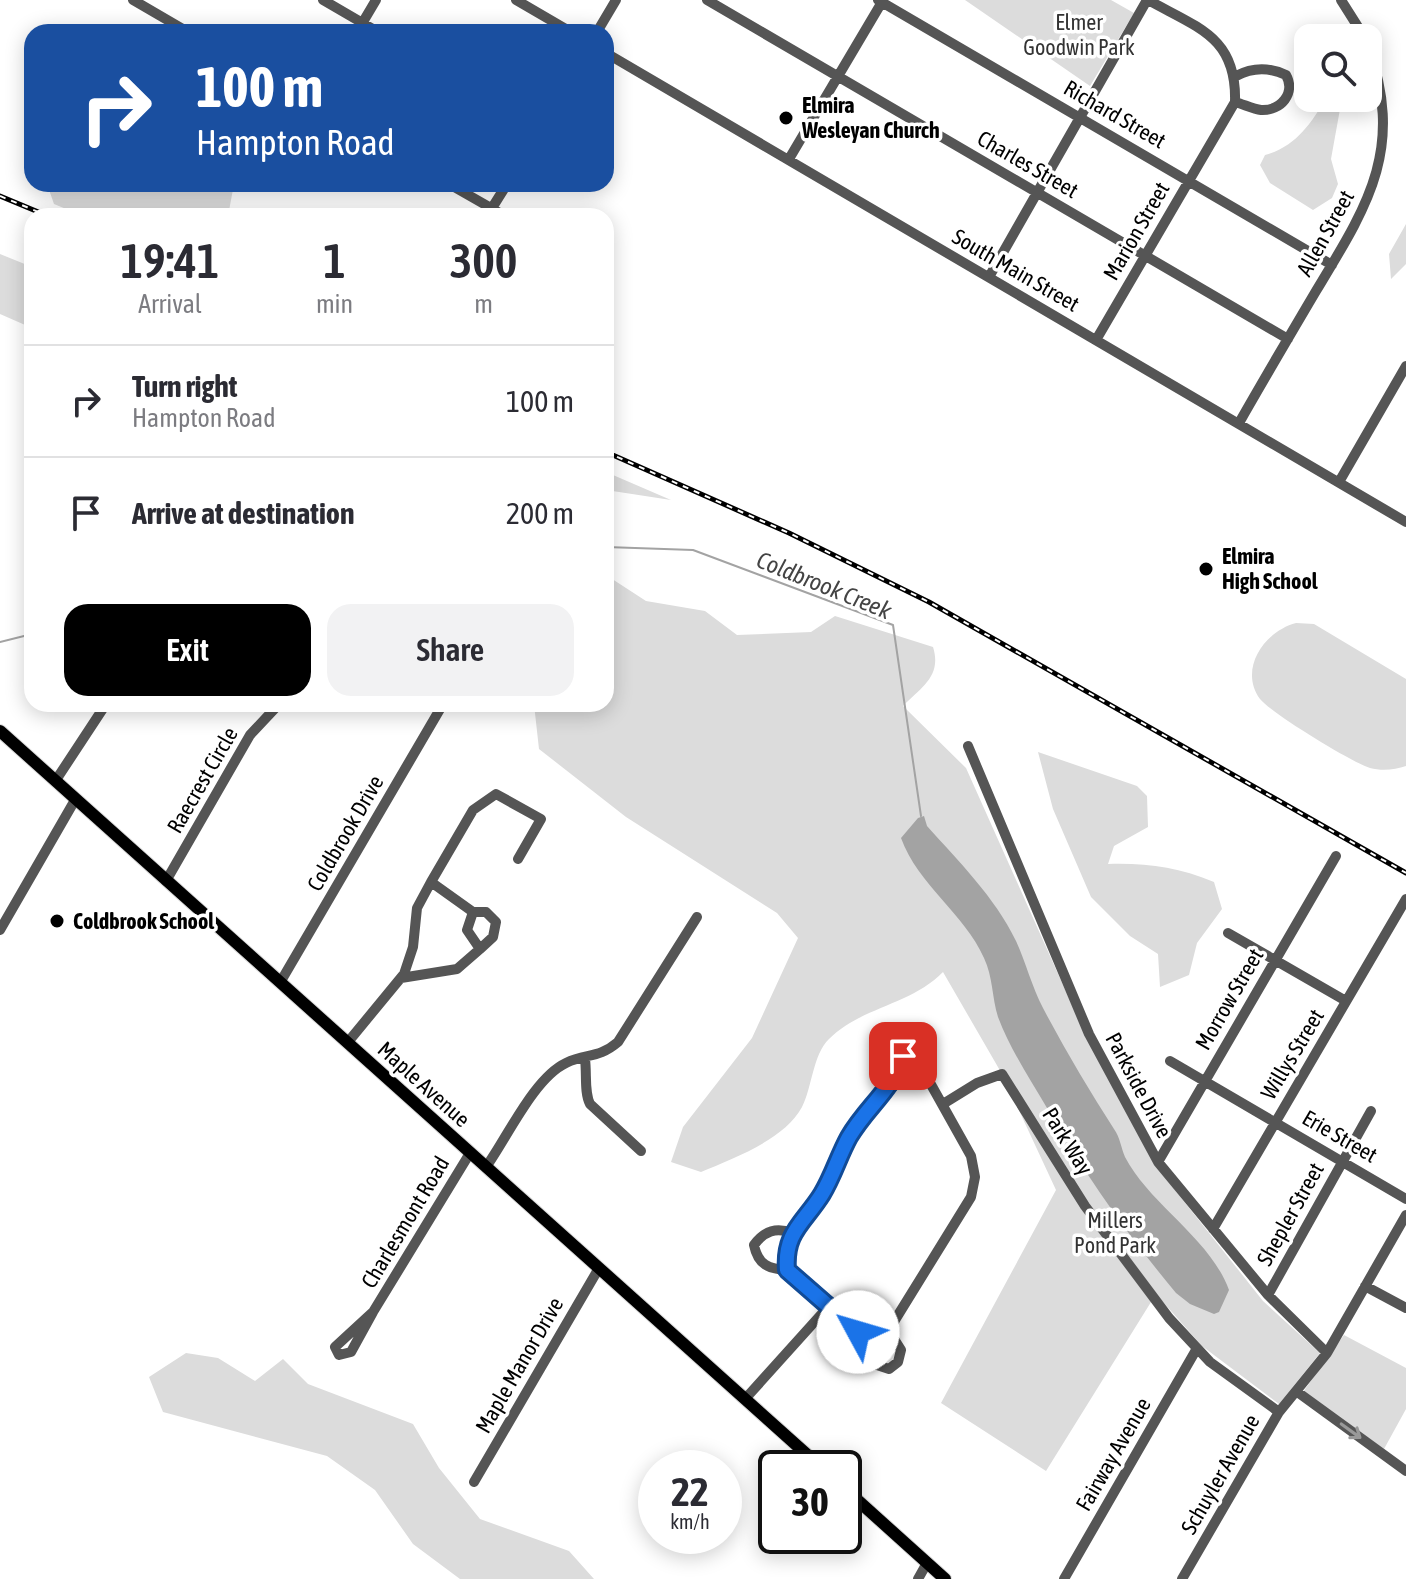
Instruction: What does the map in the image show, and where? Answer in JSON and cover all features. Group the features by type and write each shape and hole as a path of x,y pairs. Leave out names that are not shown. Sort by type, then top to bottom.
{"main road":[{"name":"Maple Avenue","path":"0,731 802,1450"},
{"path":"862,1504 945,1579"}],"street":[{"path":"134,0 174,24"},
{"path":"323,0 356,24"},
{"path":"362,24 376,0"},
{"path":"516,0 557,24"},
{"path":"602,24 616,0"},
{"name":"Charles Street","path":"707,0 1288,339"},
{"path":"989,277 1148,0 1208,34 1224,49 1236,76 1257,69 1273,69 1286,75 1290,91 1286,101 1274,108 1261,110 1235,102"},
{"path":"1341,0 1356,24"},
{"path":"789,159 880,1"},
{"name":"Richard Street","path":"880,1 1332,265"},
{"name":"South Main Street","path":"614,58 1406,522"},
{"name":"Marion Street","path":"1096,340 1235,102 1236,76"},
{"name":"Allen Street","path":"1239,423 1369,201 1380,154 1384,115 1382,102"},
{"path":"460,192 483,208"},
{"path":"1339,482 1406,366"},
{"path":"56,780 101,712"},
{"name":"Raecrest Circle","path":"166,881 250,735 272,712"},
{"name":"Coldbrook Drive","path":"281,981 438,712"},
{"name":"Parkside Drive","path":"968,746 1089,1034 1158,1162 1268,1295 1327,1353"},
{"path":"348,1042 401,978 413,947 417,908 473,810 496,794 541,819 518,859"},
{"path":"0,930 75,800"},
{"name":"Morrow Street","path":"1158,1162 1336,856"},
{"path":"401,978 457,969 493,937 496,922 486,912 473,912 431,882"},
{"name":"Willys Street","path":"1213,1229 1406,899"},
{"path":"473,912 467,930 480,949"},
{"path":"486,1167 543,1079 567,1063 601,1056 618,1042 697,917"},
{"path":"1228,933 1346,1001"},
{"path":"787,1270 786,1250 792,1233 823,1193 848,1139 868,1109 894,1083 907,1050 920,1049 926,1054 924,1072 971,1156 975,1177 971,1197 887,1328 877,1334 858,1332"},
{"path":"585,1059 588,1080 586,1095 590,1104 641,1151"},
{"name":"Erie Street","path":"1170,1061 1406,1199"},
{"path":"894,1083 924,1072"},
{"name":"Park Way","path":"943,1104 977,1083 1002,1074 1085,1206 1196,1350 1279,1412"},
{"name":"Shepler Street","path":"1268,1295 1371,1111"},
{"name":"Charlesmont Road","path":"373,1312 470,1153"},
{"path":"1406,1215 1327,1353 1296,1391 1406,1471"},
{"path":"792,1233 781,1229 767,1233 754,1245 757,1258 766,1266 787,1270 858,1332 869,1356 882,1368 889,1369 898,1362 901,1350 887,1328"},
{"name":"Maple Manor Drive","path":"474,1482 599,1268"},
{"path":"1365,1286 1406,1308"},
{"path":"745,1399 827,1308"},
{"name":"Fairway Avenue","path":"1064,1579 1196,1350"},
{"name":"Schuyler Avenue","path":"1182,1579 1279,1412 1296,1391"},
{"path":"918,1579 927,1563"}],"green space":[{"name":"Elmer Goodwin Park","path":"965,0 1111,0 1134,13 1090,86"},
{"path":"1317,112 1339,112 1331,159 1338,184 1332,198 1313,210 1270,183 1260,165 1265,155 1294,140"},
{"path":"50,192 232,192 230,208 64,208 54,204"},
{"path":"1406,224 1406,264 1391,279 1389,254"},
{"path":"0,254 24,264 24,324 0,314"},
{"path":"614,475 671,500 614,491"},
{"name":"Millers Pond Park","path":"614,580 646,601 705,611 737,635 811,632 835,616 933,647 935,666 932,673 923,687 903,706 966,768 1084,1032 1155,1165 1263,1301 1320,1353 1279,1404 1202,1346 1156,1294 1046,1471 941,1403 1056,1190 1002,1074 943,972 916,992 856,1020 829,1039 819,1053 802,1107 794,1119 771,1138 701,1172 671,1162 683,1127 752,1038 798,938 777,913 626,817 539,749 535,712 614,712"},
{"path":"1296,623 1314,624 1406,679 1406,766 1383,770 1360,764 1295,725 1260,699 1252,676 1258,653 1274,634"},
{"path":"1038,752 1137,786 1147,796 1148,827 1114,846 1108,864 1162,867 1214,882 1222,909 1197,943 1189,975 1160,987 1158,954 1130,936 1091,897 1053,809"},
{"path":"1344,1335 1406,1368 1406,1409 1384,1449 1303,1392"},
{"path":"186,1353 218,1358 255,1381 283,1359 308,1384 413,1424 439,1468 480,1519 569,1551 594,1579 460,1579 413,1544 375,1490 327,1456 163,1412 149,1377"}],"shaded area":[{"path":"924,816 927,826 975,880 1007,925 1043,1008 1116,1132 1125,1157 1136,1174 1220,1271 1229,1290 1219,1312 1214,1314 1190,1304 1176,1293 1107,1204 1061,1133 1003,1029 987,965 975,942 918,870 901,838 918,818"}],"waterway":[{"name":"Coldbrook Creek","path":"614,547 693,550 893,625 921,816"},
{"name":"Coldbrook Creek","path":"0,642 24,636"}],"railway":[{"path":"0,196 29,208"},
{"path":"614,456 789,533 929,602 1406,873"}],"place":[{"name":"Elmira Wesleyan Church","path":"786,118"},
{"name":"Elmira High School","path":"1206,569"},
{"name":"Coldbrook School","path":"57,921"}],"route":[{"path":"858,1332 787,1270 786,1250 792,1233 823,1193 848,1139 868,1109 894,1083 903,1056"}]}
